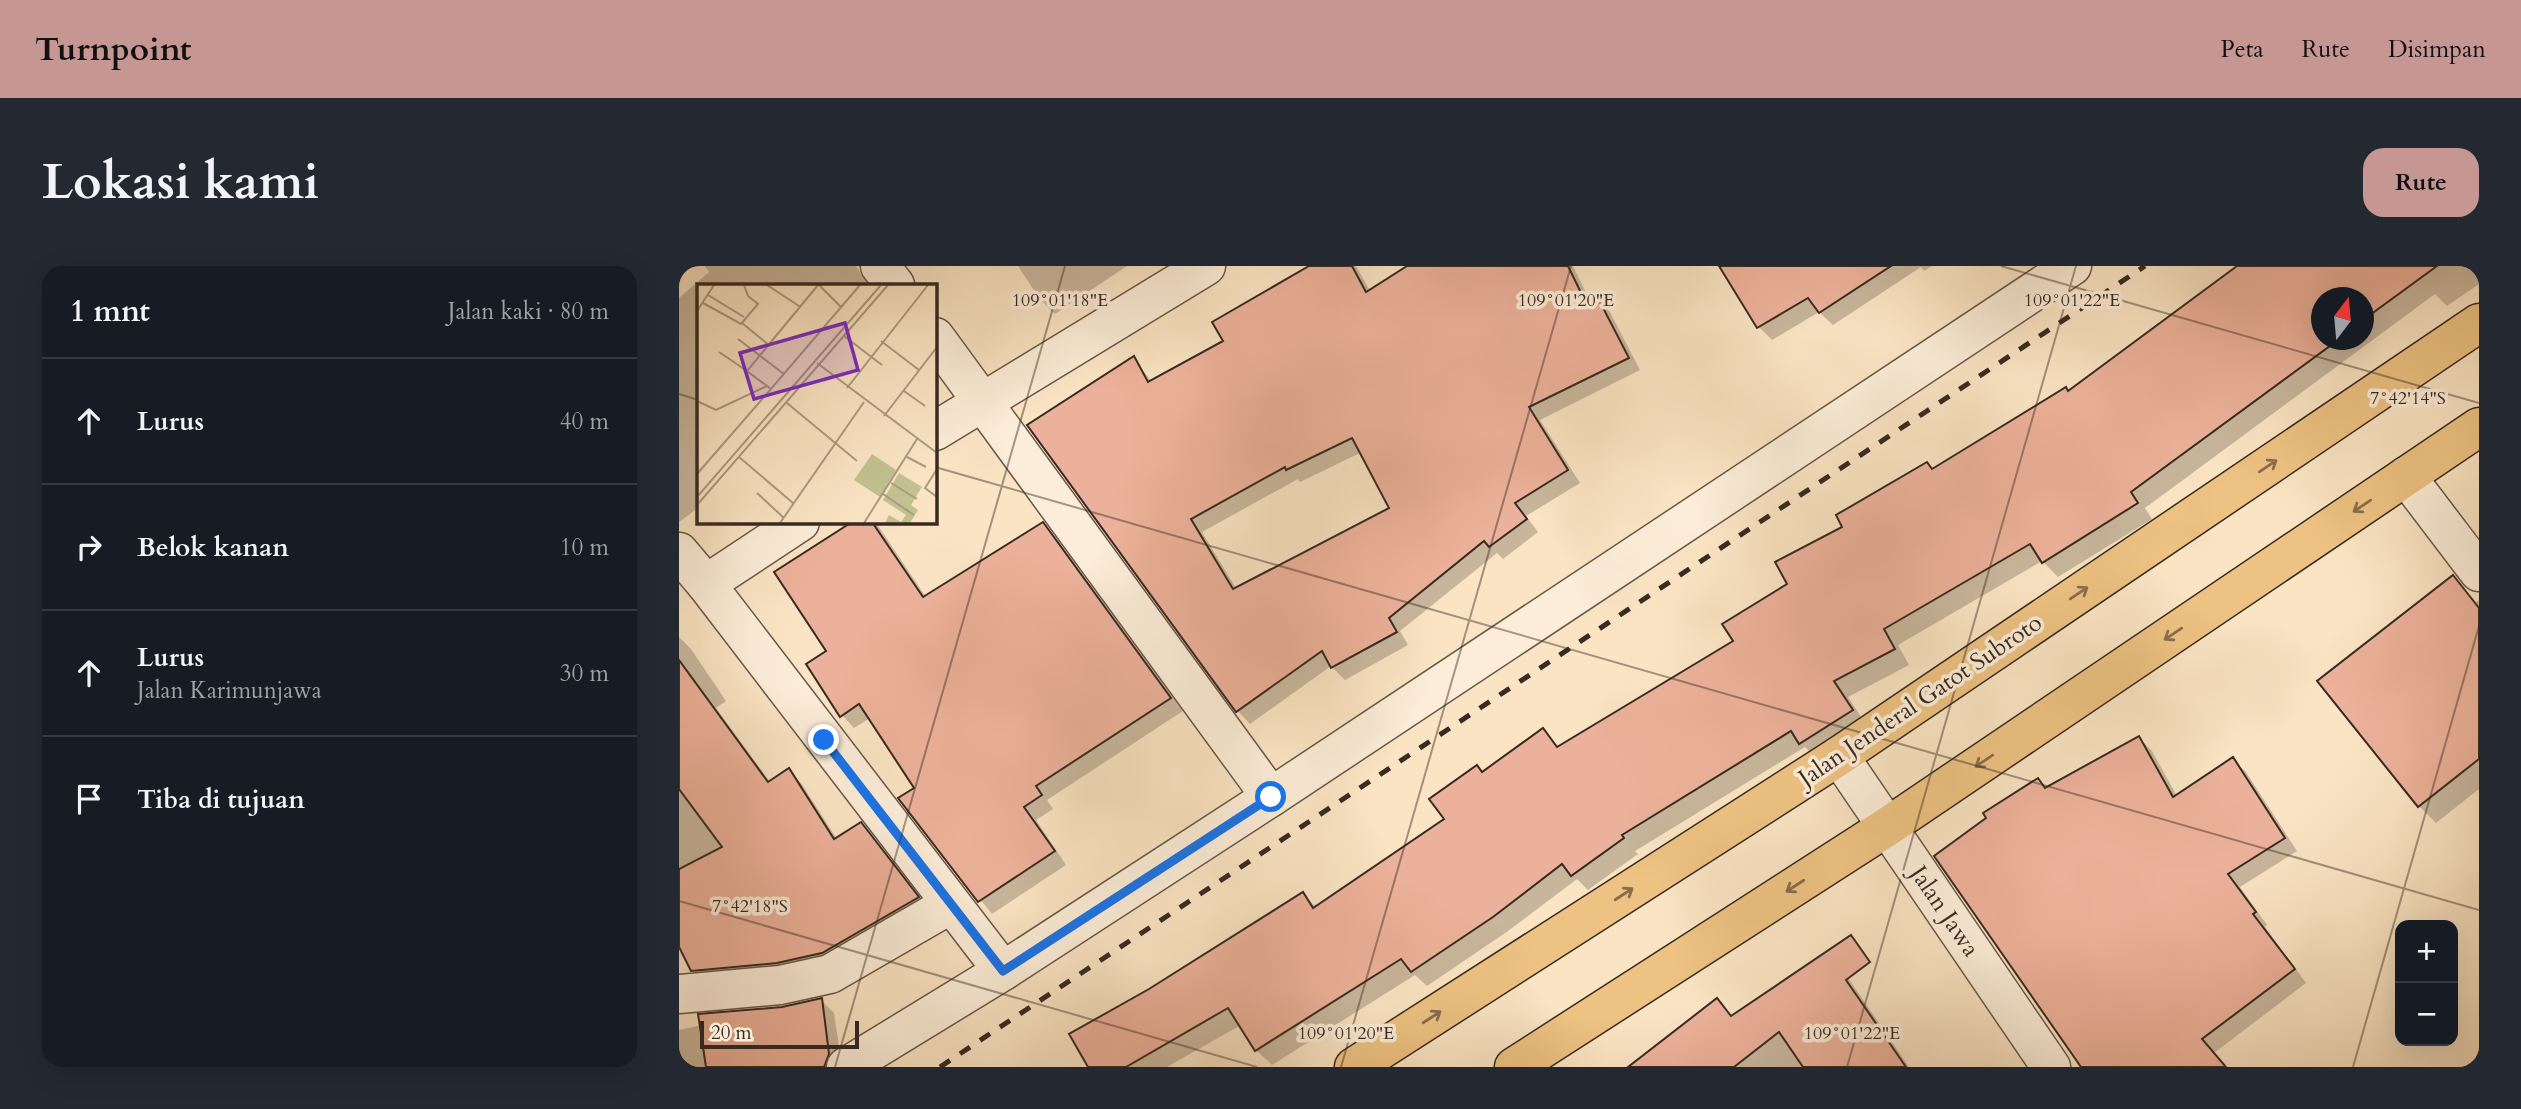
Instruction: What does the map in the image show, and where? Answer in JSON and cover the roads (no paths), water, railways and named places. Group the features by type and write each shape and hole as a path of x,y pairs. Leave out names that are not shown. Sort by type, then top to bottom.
{"main road":[{"name":"Jalan Jenderal Gatot Subroto","path":"1354,1067 1839,755 2479,323"},
{"path":"1514,1067 1887,827 2479,427"}],"street":[{"path":"880,266 894,284"},
{"path":"846,1067 1003,971 1271,797 2072,266"},
{"path":"936,430 1181,272"},
{"path":"936,338 1271,797"},
{"path":"2406,476 2479,572"},
{"path":"706,584 798,523"},
{"path":"679,552 1003,971"},
{"name":"Jalan Jawa","path":"1839,755 2051,1067"},
{"path":"679,994 781,985 830,974 951,904"}],"railway":[{"path":"940,1067 2145,266"}]}
